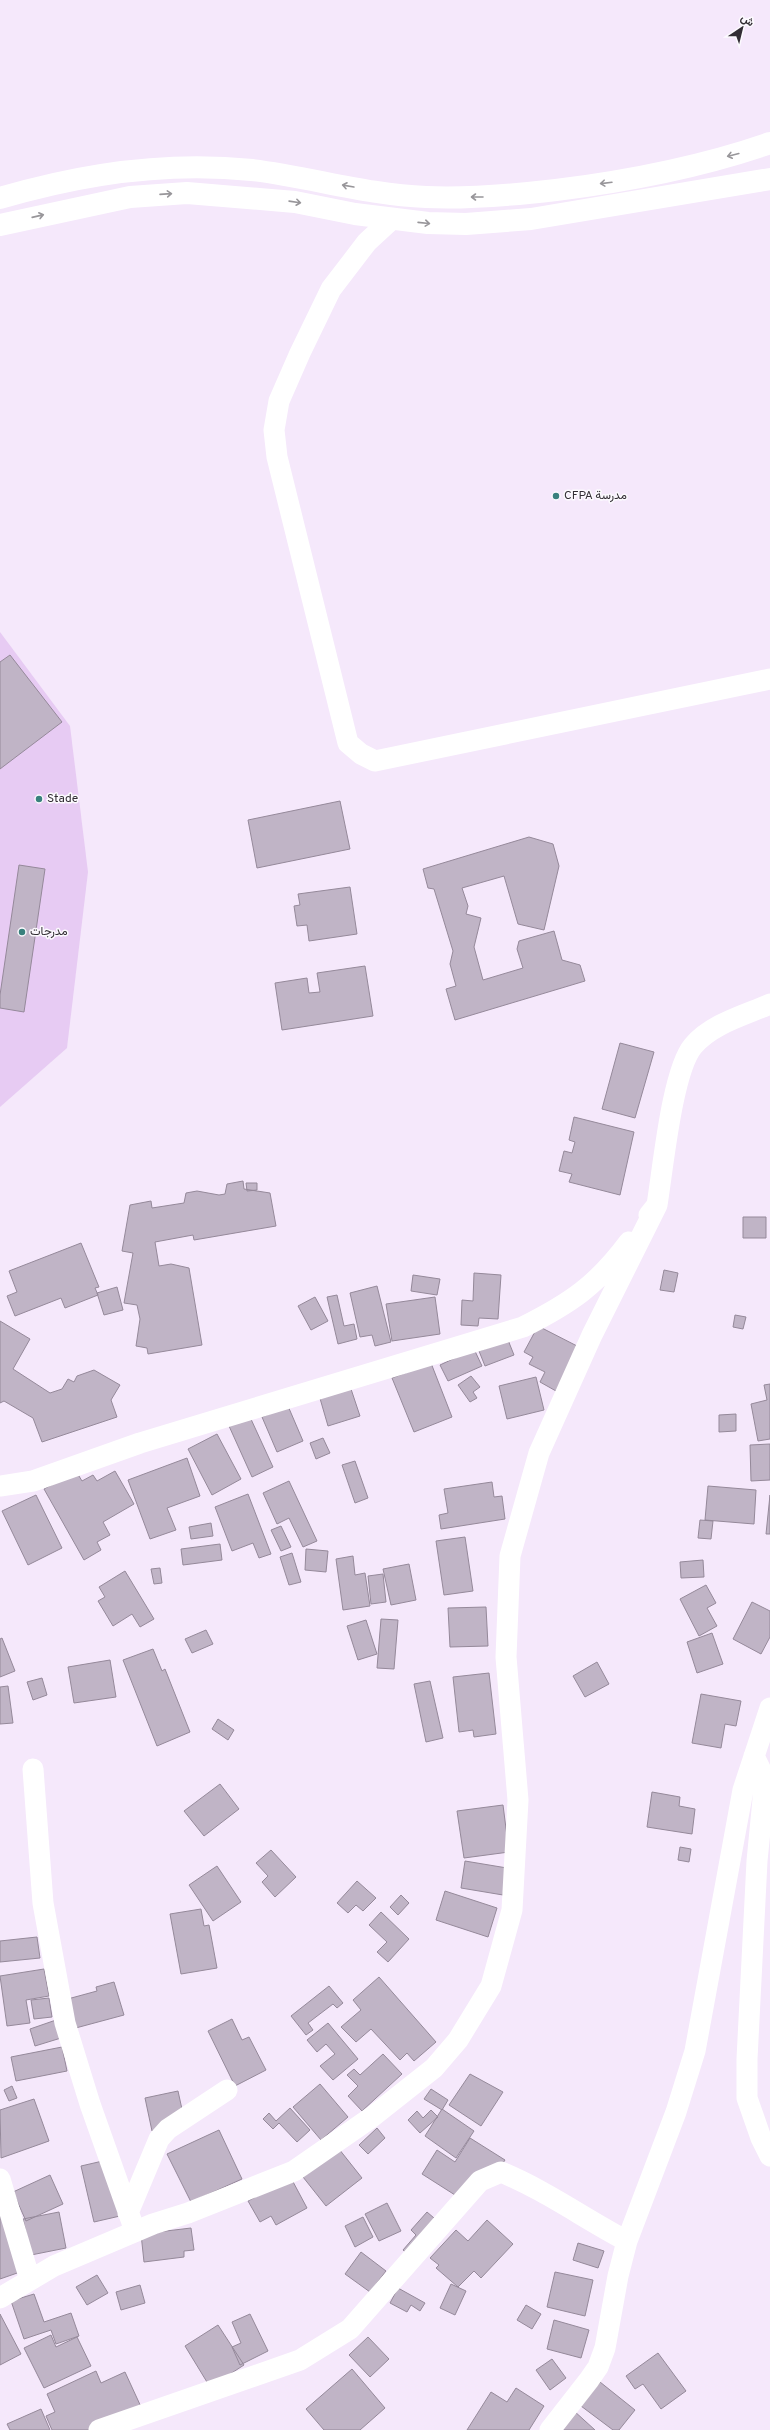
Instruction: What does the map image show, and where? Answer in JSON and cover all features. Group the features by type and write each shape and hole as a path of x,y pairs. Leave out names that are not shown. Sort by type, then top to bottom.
{"main road":[{"path":"0,198 32,188 134,170 180,167 250,170 426,198 484,197 613,182 741,153 770,143"},
{"path":"0,225 130,197 187,193 295,202 392,219 428,223 466,224 531,218 770,179"}],"street":[{"path":"392,219 367,242 331,289 279,401 274,430 276,457 348,743 361,754 375,761 770,679"},
{"path":"0,2298 132,2222 294,2172 372,2117 434,2068 458,2040 491,1986 512,1910 518,1800 506,1656 510,1556 539,1452 592,1335 657,1205 677,1089 684,1059 694,1045 720,1026 770,1004"},
{"path":"0,1486 33,1481 140,1443 523,1327 557,1310 593,1285 624,1249 657,1205"},
{"path":"550,2430 598,2367 605,2348 618,2276 627,2242 676,2112 695,2051 740,1804 770,1708"},
{"path":"754,1756 765,1779 757,1861 747,2059 747,2098 761,2138 770,2156"},
{"path":"33,1769 43,1903 65,2023 90,2104 132,2222"},
{"path":"132,2222 159,2139 168,2129 227,2090"},
{"path":"99,2430 300,2360 350,2329 480,2181 500,2172 526,2183 627,2242"},
{"path":"0,2179 30,2280"}],"shaded area":[{"name":"Stade","path":"0,632 70,726 88,872 67,1048 0,1107"}],"building":[{"path":"10,655 62,722 0,769 0,662"},
{"path":"340,801 350,849 257,868 248,820"},
{"path":"529,837 553,844 559,866 544,930 518,924 504,876 462,888 468,906 466,914 481,918 474,947 483,980 523,968 517,949 519,941 554,931 562,960 580,965 585,981 455,1020 446,989 456,986 450,964 453,951 434,889 428,888 423,869"},
{"name":"مدرجات","path":"19,865 45,869 24,1012 0,1008 0,995"},
{"path":"350,887 357,934 309,941 307,925 297,926 294,906 300,905 298,894"},
{"path":"365,966 373,1016 282,1030 275,983 307,978 309,993 320,992 317,973"},
{"path":"620,1043 654,1052 635,1118 602,1109"},
{"path":"574,1117 634,1132 620,1195 569,1182 572,1174 559,1171 564,1151 572,1153 575,1142 569,1140"},
{"path":"243,1181 244,1189 270,1193 276,1226 194,1240 193,1235 155,1242 159,1266 171,1264 189,1268 202,1345 148,1354 147,1348 136,1346 140,1319 137,1305 124,1303 133,1253 122,1251 130,1205 151,1201 152,1208 184,1203 186,1193 197,1191 219,1195 225,1194 227,1184"},
{"path":"246,1183 257,1183 257,1190 247,1191"},
{"path":"743,1217 766,1217 766,1238 743,1238"},
{"path":"81,1243 99,1287 95,1288 98,1295 65,1308 61,1298 15,1316 7,1296 17,1292 9,1271"},
{"path":"664,1270 678,1273 674,1292 660,1290"},
{"path":"474,1273 501,1275 498,1319 479,1318 478,1326 461,1325 462,1300 473,1301"},
{"path":"413,1275 440,1279 437,1295 411,1291"},
{"path":"377,1286 391,1342 375,1346 372,1335 360,1337 350,1293"},
{"path":"117,1287 123,1310 104,1315 97,1293"},
{"path":"337,1295 344,1326 354,1324 357,1339 338,1344 327,1297"},
{"path":"315,1297 328,1321 311,1330 298,1306"},
{"path":"435,1297 440,1334 392,1341 386,1304"},
{"path":"735,1315 746,1317 743,1329 733,1327"},
{"path":"0,1321 30,1339 13,1369 50,1393 62,1389 68,1379 74,1382 77,1376 94,1370 120,1385 111,1400 117,1417 42,1442 33,1418 4,1401 0,1403"},
{"path":"538,1326 579,1347 556,1391 540,1382 545,1372 529,1364 533,1357 524,1352"},
{"path":"508,1340 514,1355 485,1366 479,1351"},
{"path":"474,1349 482,1366 448,1381 440,1365"},
{"path":"431,1363 452,1417 414,1432 392,1378"},
{"path":"471,1376 480,1387 473,1392 477,1398 470,1402 458,1385"},
{"path":"536,1377 544,1410 507,1419 499,1386"},
{"path":"770,1384 770,1439 758,1441 751,1404 767,1400 764,1385"},
{"path":"350,1386 360,1416 328,1426 319,1395"},
{"path":"288,1406 303,1441 277,1452 262,1417"},
{"path":"736,1414 736,1431 719,1432 719,1415"},
{"path":"250,1417 273,1467 252,1477 229,1426"},
{"path":"217,1434 241,1479 212,1495 188,1449"},
{"path":"323,1438 330,1453 316,1459 310,1443"},
{"path":"770,1444 770,1480 751,1481 750,1445"},
{"path":"187,1458 200,1496 167,1508 176,1530 150,1539 128,1480"},
{"path":"355,1461 368,1498 355,1503 342,1465"},
{"path":"76,1471 82,1481 93,1475 97,1481 115,1471 134,1504 103,1522 110,1535 97,1542 101,1550 84,1560 44,1489"},
{"path":"289,1481 317,1541 303,1547 289,1518 277,1524 263,1493"},
{"path":"492,1482 494,1497 502,1496 505,1519 441,1529 439,1515 448,1513 444,1489"},
{"path":"708,1486 756,1490 754,1524 705,1520"},
{"path":"248,1494 271,1554 259,1558 253,1543 232,1551 215,1507"},
{"path":"36,1495 62,1548 28,1565 2,1511"},
{"path":"770,1495 770,1534 766,1534"},
{"path":"700,1520 713,1521 711,1539 698,1538"},
{"path":"211,1523 213,1536 191,1539 189,1527"},
{"path":"281,1526 291,1547 281,1551 271,1530"},
{"path":"465,1537 473,1591 444,1595 436,1541"},
{"path":"220,1544 222,1560 183,1565 181,1549"},
{"path":"306,1549 328,1551 326,1572 305,1570"},
{"path":"292,1553 301,1582 289,1585 280,1557"},
{"path":"353,1556 355,1575 365,1573 370,1606 343,1610 336,1559"},
{"path":"703,1560 704,1577 681,1578 680,1562"},
{"path":"409,1564 416,1600 391,1605 383,1569"},
{"path":"160,1568 162,1583 154,1584 151,1569"},
{"path":"125,1571 154,1619 140,1627 132,1614 113,1626 98,1601 105,1597 99,1587"},
{"path":"383,1574 386,1602 371,1604 368,1576"},
{"path":"706,1585 716,1603 707,1608 717,1626 699,1636 680,1599"},
{"path":"752,1602 770,1611 770,1637 761,1654 733,1639"},
{"path":"486,1607 488,1646 450,1647 448,1608"},
{"path":"381,1619 398,1620 394,1669 377,1668"},
{"path":"366,1620 377,1654 358,1660 347,1626"},
{"path":"206,1630 213,1644 192,1653 185,1639"},
{"path":"712,1633 723,1664 697,1673 687,1642"},
{"path":"2,1638 15,1671 0,1677 0,1639"},
{"path":"153,1649 162,1671 165,1669 190,1732 157,1746 123,1660"},
{"path":"110,1660 116,1697 74,1703 68,1667"},
{"path":"597,1662 609,1684 585,1697 573,1676"},
{"path":"489,1673 496,1734 474,1737 473,1730 459,1732 453,1677"},
{"path":"42,1678 47,1695 33,1700 27,1682"},
{"path":"430,1681 443,1738 426,1742 414,1684"},
{"path":"8,1686 13,1723 0,1724 0,1687"},
{"path":"701,1694 741,1701 736,1726 725,1724 721,1748 692,1743"},
{"path":"218,1719 234,1730 228,1740 212,1729"},
{"path":"220,1784 239,1809 204,1836 184,1811"},
{"path":"652,1792 680,1797 679,1806 695,1809 692,1834 647,1827"},
{"path":"503,1805 509,1852 464,1858 457,1811"},
{"path":"680,1847 691,1849 689,1862 678,1860"},
{"path":"271,1850 296,1877 275,1897 262,1882 268,1876 256,1863"},
{"path":"465,1861 507,1868 503,1895 461,1888"},
{"path":"217,1866 241,1902 213,1921 189,1885"},
{"path":"357,1881 376,1898 363,1911 356,1905 348,1913 337,1903"},
{"path":"445,1891 497,1908 488,1937 436,1920"},
{"path":"401,1895 409,1903 398,1915 390,1907"},
{"path":"201,1909 204,1926 209,1925 217,1968 181,1974 170,1914"},
{"path":"381,1912 409,1939 388,1962 377,1952 387,1942 369,1925"},
{"path":"37,1937 40,1958 0,1962 0,1941"},
{"path":"44,1969 49,1996 26,2000 30,2023 7,2026 0,1976"},
{"path":"379,1977 436,2042 414,2061 407,2053 400,2060 371,2029 356,2042 341,2027 361,2010 353,2000"},
{"path":"114,1982 124,2015 72,2029 64,2000 97,1991 96,1987"},
{"path":"329,1986 343,2003 337,2008 333,2004 308,2023 313,2030 306,2035 291,2016"},
{"path":"49,1998 52,2017 34,2019 31,2000"},
{"path":"232,2019 242,2040 249,2037 266,2070 235,2086 208,2031"},
{"path":"56,2020 61,2038 35,2046 30,2029"},
{"path":"328,2023 358,2059 333,2080 320,2066 335,2054 326,2044 317,2052 307,2040"},
{"path":"62,2047 67,2071 16,2081 11,2057"},
{"path":"383,2054 402,2074 362,2111 348,2096 358,2086 347,2075 354,2069 360,2075"},
{"path":"470,2074 503,2092 481,2126 449,2105"},
{"path":"320,2084 348,2117 321,2140 293,2107"},
{"path":"12,2086 17,2098 9,2101 4,2090"},
{"path":"431,2089 448,2100 442,2110 424,2099"},
{"path":"178,2091 185,2123 152,2131 145,2098"},
{"path":"34,2099 49,2141 1,2158 0,2110"},
{"path":"290,2108 310,2130 297,2142 279,2123 273,2129 263,2119 269,2113 276,2121"},
{"path":"442,2109 474,2131 456,2158 425,2136"},
{"path":"431,2110 438,2117 420,2133 408,2120 417,2111 423,2118"},
{"path":"377,2128 385,2138 368,2154 359,2145"},
{"path":"219,2130 242,2179 191,2202 167,2154"},
{"path":"470,2138 505,2160 488,2185 466,2202 422,2174 437,2150 455,2162"},
{"path":"339,2149 362,2178 326,2206 303,2177"},
{"path":"107,2160 120,2216 94,2222 81,2166"},
{"path":"50,2175 63,2204 26,2221 13,2192"},
{"path":"291,2178 307,2208 276,2225 271,2216 260,2222 248,2201"},
{"path":"387,2203 401,2231 379,2241 365,2214"},
{"path":"59,2212 66,2248 31,2255 23,2219"},
{"path":"427,2212 441,2224 411,2257 403,2250 416,2235 411,2230"},
{"path":"0,2214 23,2271 0,2279"},
{"path":"363,2217 373,2237 355,2247 345,2226"},
{"path":"487,2220 513,2244 481,2278 474,2271 458,2287 436,2268 439,2265 430,2258 456,2230 468,2241"},
{"path":"191,2228 194,2250 184,2251 184,2257 144,2262 141,2234"},
{"path":"578,2243 604,2251 598,2268 573,2260"},
{"path":"361,2252 386,2271 370,2292 345,2274"},
{"path":"555,2272 593,2280 585,2316 547,2307"},
{"path":"97,2275 108,2293 87,2305 76,2287"},
{"path":"451,2284 466,2291 455,2315 440,2308"},
{"path":"140,2285 145,2303 121,2310 116,2292"},
{"path":"398,2288 425,2303 420,2311 411,2305 407,2312 390,2303"},
{"path":"34,2294 44,2322 71,2313 79,2336 56,2344 51,2330 24,2339 11,2301"},
{"path":"526,2305 541,2314 532,2329 517,2320"},
{"path":"0,2314 21,2354 0,2365"},
{"path":"250,2314 268,2351 240,2365 232,2347 241,2343 232,2322"},
{"path":"554,2320 589,2330 581,2358 547,2349"},
{"path":"218,2325 244,2365 210,2387 185,2346"},
{"path":"51,2335 56,2347 77,2337 91,2366 44,2388 24,2348"},
{"path":"368,2337 389,2359 370,2377 349,2355"},
{"path":"658,2353 686,2391 661,2409 643,2384 635,2389 626,2376"},
{"path":"552,2359 566,2378 550,2390 536,2370"},
{"path":"352,2369 385,2408 360,2430 324,2430 306,2409"},
{"path":"96,2371 101,2383 125,2372 142,2409 96,2430 52,2430 46,2416 55,2412 47,2394"},
{"path":"600,2382 635,2410 619,2430 613,2430 581,2406"},
{"path":"516,2388 544,2406 529,2430 467,2430 491,2392 507,2402"},
{"path":"41,2409 50,2430 10,2430 7,2424"},
{"path":"573,2410 595,2430 555,2430"}],"place":[{"name":"CFPA مدرسة","path":"556,496"},
{"name":"Stade","path":"39,799"},
{"name":"مدرجات","path":"22,932"}]}
